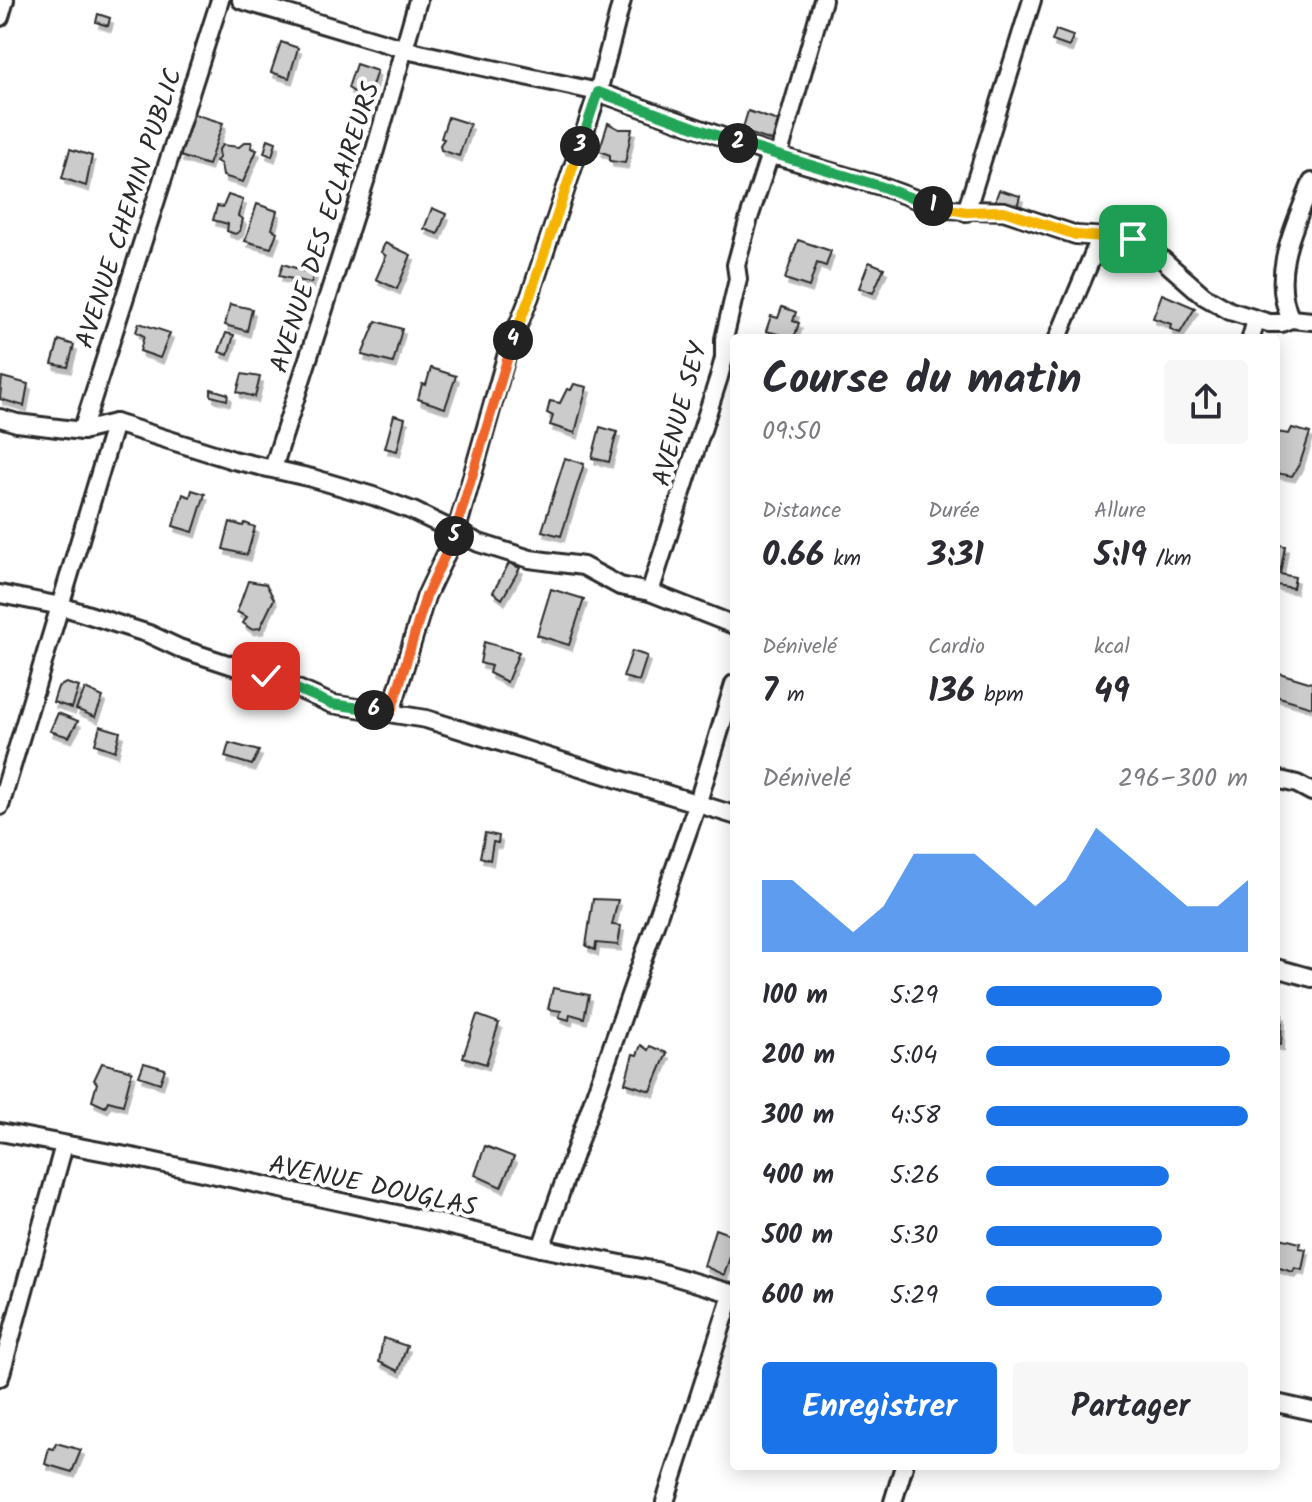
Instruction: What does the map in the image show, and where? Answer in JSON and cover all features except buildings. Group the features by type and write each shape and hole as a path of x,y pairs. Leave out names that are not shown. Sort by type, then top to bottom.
{"street":[{"path":"0,17 5,0"},
{"name":"AVENUE CHEMIN PUBLIC","path":"82,431 220,0"},
{"path":"241,0 405,49 598,92 774,156 880,186 943,209 1004,211 1066,232 1100,238 1121,237 1145,244 1204,296 1230,311 1256,320 1281,323 1291,319 1312,321"},
{"name":"AVENUE DES ECLAIREURS","path":"273,468 375,150 418,0"},
{"path":"391,712 426,596 456,533 508,350 530,296 598,92 622,0"},
{"name":"AVENUE SEY","path":"650,592 724,358 724,339 738,279 736,265 823,0"},
{"path":"966,212 1032,0"},
{"path":"1291,319 1282,296 1288,243 1312,182"},
{"path":"1060,334 1100,238"},
{"path":"1252,334 1256,320"},
{"path":"0,418 82,431 115,423 233,460 373,496 413,511 479,543 530,559 583,566 620,586 650,592 730,623"},
{"path":"0,806 115,423"},
{"path":"0,594 61,606 282,682 332,704 391,712 453,726 730,814"},
{"path":"541,1248 697,805 730,697"},
{"path":"1280,780 1311,787"},
{"path":"1280,969 1312,978"},
{"name":"AVENUE DOUGLAS","path":"0,1132 409,1216 541,1248 656,1271 730,1293"},
{"path":"0,1377 8,1323 64,1145"},
{"path":"665,1502 730,1303"},
{"path":"1280,1404 1312,1411"},
{"path":"893,1502 903,1470"}],"route":[{"path":"266,676 332,704 391,712 426,596 456,533 508,350 530,296 598,92 770,154 880,186 943,209 1004,211 1076,235 1133,239"}]}
